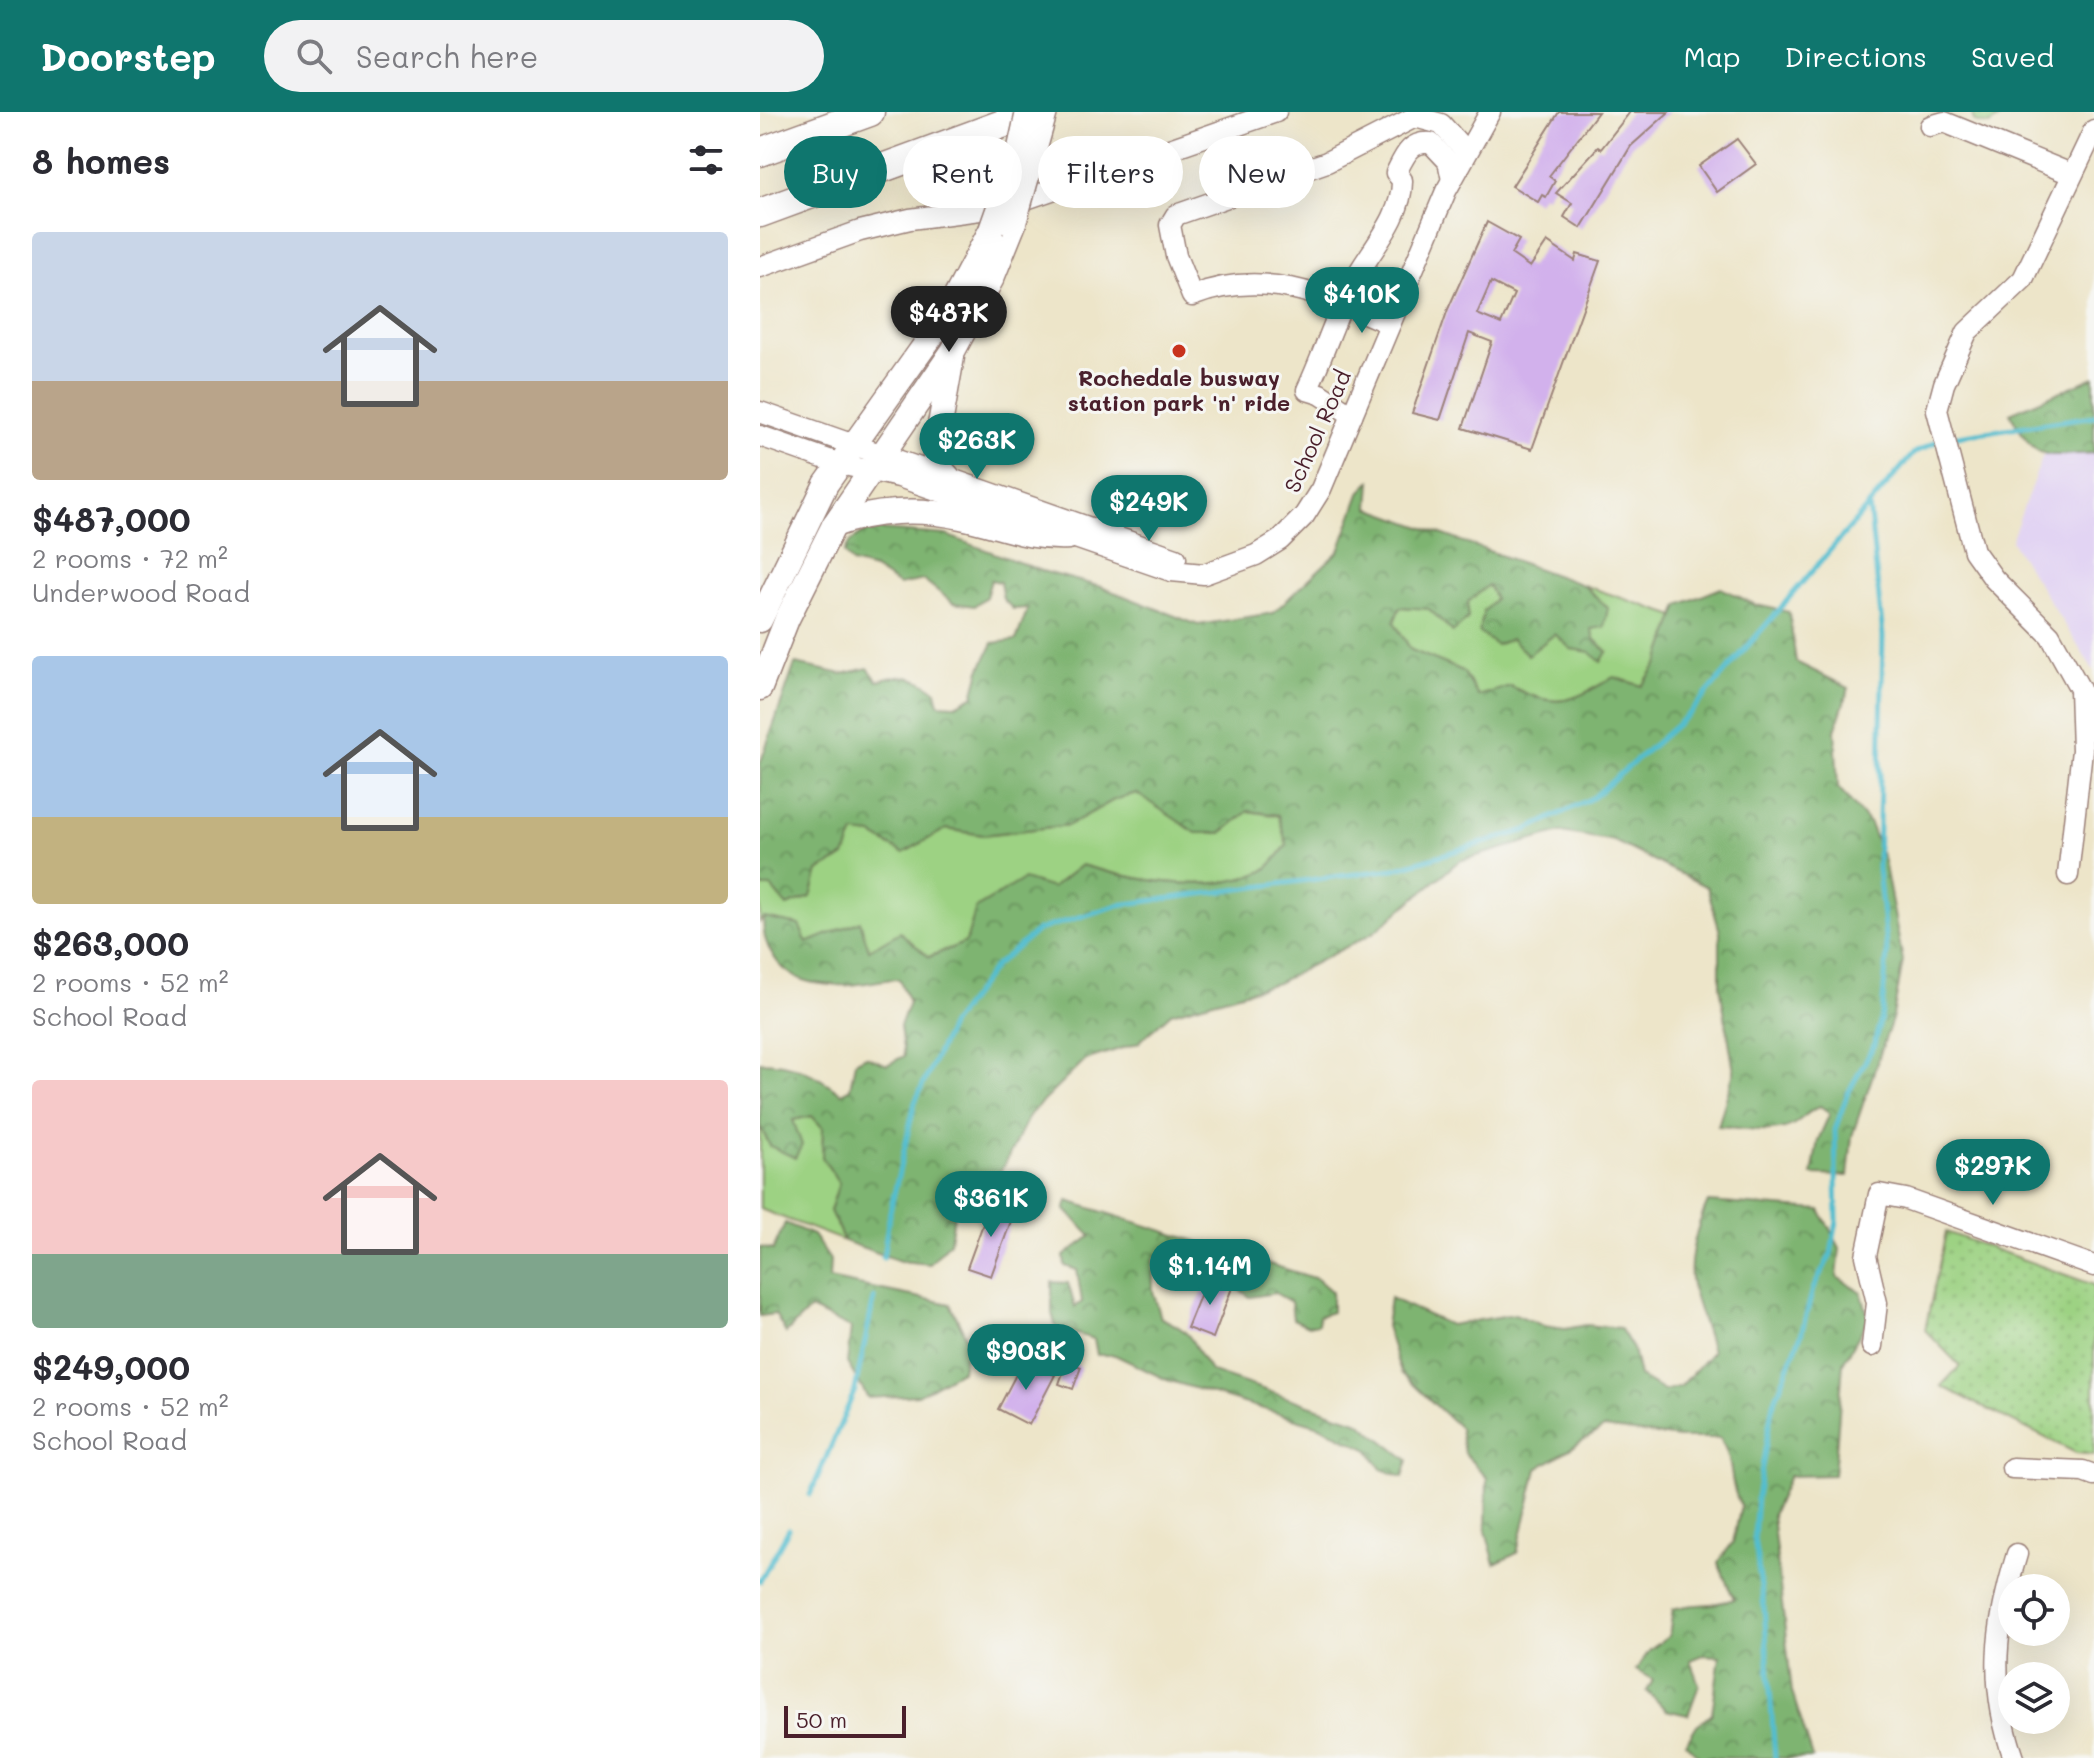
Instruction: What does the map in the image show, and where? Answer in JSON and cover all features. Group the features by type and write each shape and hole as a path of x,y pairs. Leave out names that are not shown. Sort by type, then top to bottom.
{"highway":[{"path":"760,152 870,112"},
{"path":"760,213 1035,112"}],"main road":[{"path":"760,688 787,619 834,525 953,351 992,278 1011,175 1028,112"},
{"path":"760,620 821,494 846,454 945,317 1002,228 1045,112"},
{"path":"948,477 936,464 935,453 953,351"},
{"path":"834,525 861,514 906,512 959,517 1038,538 1069,537"}],"street":[{"path":"760,267 860,231 910,219 1003,207 1276,112"},
{"name":"School Road","path":"877,462 1069,537 1171,571 1204,574 1268,547 1304,516 1321,489 1452,180 1490,112"},
{"path":"1390,324 1311,291 1272,284 1222,286 1192,296 1171,237 1170,225 1176,215 1327,162 1415,117 1441,124 1466,152"},
{"path":"1930,126 1944,122 2071,174"},
{"path":"2068,875 2082,750 2080,689 2050,635 1994,579 1974,551 1946,455 1937,410 1944,384 1967,332 2023,279 2094,130"},
{"path":"1352,415 1320,394 1307,390 1344,303 1386,230 1403,191 1402,180 1396,173 1411,146 1420,142 1431,143 1448,161 1452,180"},
{"path":"760,412 846,454"},
{"path":"760,436 846,454"},
{"name":"School Road","path":"846,454 948,477 1153,553 1232,564"},
{"path":"1872,1346 1877,1303 1866,1256 1879,1194 1906,1199 2094,1266"},
{"path":"2012,1468 2088,1473"},
{"path":"2014,1758 1998,1704 1996,1647 2001,1603 2017,1554"}],"shaded area":[{"path":"2094,453 2094,671 2011,541 2043,455"}],"green space":[{"path":"1972,112 2008,112 1989,125 1974,122"},
{"path":"2094,377 2094,453 2051,455 2042,453 2027,441 2010,413"},
{"path":"1371,481 1369,508 1583,585 1608,608 1604,627 1591,629 1594,639 1607,652 1601,662 1590,652 1571,649 1555,634 1528,655 1511,639 1496,645 1479,632 1484,611 1495,599 1488,585 1468,602 1468,618 1453,632 1429,609 1400,607 1394,622 1411,650 1463,671 1478,696 1510,686 1540,698 1563,700 1586,693 1614,677 1642,686 1659,662 1679,605 1721,588 1756,605 1789,612 1796,662 1849,688 1835,730 1838,787 1870,824 1884,861 1903,961 1893,1016 1852,1136 1848,1176 1812,1175 1818,1140 1830,1113 1820,1106 1794,1124 1777,1130 1718,1126 1734,1072 1720,985 1720,932 1707,887 1614,841 1561,832 1459,861 1373,933 1277,983 1171,1013 1138,1043 1085,1060 1030,1114 997,1179 957,1194 950,1242 930,1264 900,1261 844,1241 830,1211 839,1183 822,1157 823,1128 812,1116 793,1120 802,1145 795,1158 770,1146 760,1126 760,1062 803,1070 841,1093 850,1088 855,1062 866,1056 887,1065 904,1056 900,1026 909,1002 899,979 833,985 808,982 792,975 778,962 768,946 764,918 799,925 807,943 860,921 869,950 900,932 929,957 966,942 976,908 1024,879 1052,888 1081,865 1147,880 1218,883 1265,870 1287,845 1278,815 1248,811 1221,833 1196,833 1136,793 1114,800 1069,825 983,835 946,829 903,853 872,835 854,833 845,856 818,871 811,897 787,906 771,887 760,887 760,764 795,664 842,674 868,668 878,681 909,677 936,691 939,704 956,705 973,696 980,670 993,643 1016,640 1028,608 1013,609 1003,599 1000,582 991,580 986,597 974,606 953,603 924,580 899,585 874,569 852,563 844,553 850,542 869,529 946,535 1042,571 1101,587 1198,625 1273,613 1339,551 1361,491"},
{"path":"1488,584 1495,599 1484,611 1528,655 1555,633 1571,649 1607,651 1594,639 1591,629 1608,608 1583,585 1675,616 1659,662 1642,686 1614,677 1586,693 1563,700 1540,698 1510,686 1478,696 1463,671 1411,650 1394,622 1400,607 1447,606 1467,599"},
{"path":"1137,793 1197,833 1221,833 1248,811 1279,816 1287,845 1265,870 1218,883 1147,880 1081,865 1052,888 976,908 967,942 928,957 868,951 831,934 807,943 764,918 760,922 760,887 818,871 845,856 854,832 872,835 903,853 946,829 983,835 1069,825 1114,800"},
{"path":"812,1116 823,1128 822,1157 839,1183 830,1211 844,1241 760,1209 760,1126 770,1146 793,1120"},
{"path":"1068,1201 1317,1279 1332,1292 1332,1312 1319,1316 1318,1324 1308,1326 1293,1319 1291,1302 1275,1293 1250,1297 1239,1289 1235,1277 1164,1250 1153,1260 1153,1291 1161,1318 1188,1335 1212,1372 1359,1422 1408,1460 1403,1477 1381,1469 1369,1450 1320,1426 1167,1380 1115,1355 1097,1355 1094,1339 1056,1328 1052,1313 1052,1282 1068,1283 1075,1307 1082,1302 1077,1270 1065,1266 1064,1256 1091,1236 1065,1209"},
{"path":"1708,1202 1820,1210 1840,1248 1837,1277 1861,1292 1869,1318 1843,1363 1834,1475 1789,1476 1772,1515 1792,1692 1813,1758 1701,1758 1686,1743 1697,1725 1712,1714 1720,1656 1702,1655 1690,1660 1699,1685 1688,1715 1666,1710 1647,1691 1653,1680 1636,1670 1650,1650 1669,1636 1673,1609 1734,1599 1718,1563 1733,1542 1741,1506 1720,1438 1679,1438 1604,1428 1537,1469 1517,1553 1495,1564 1486,1531 1487,1478 1464,1453 1460,1428 1401,1373 1386,1326 1390,1298 1450,1325 1515,1314 1544,1326 1565,1329 1586,1325 1620,1328 1633,1349 1639,1376 1664,1391 1681,1386 1712,1352 1691,1276 1694,1243"},
{"path":"785,1223 813,1235 830,1260 829,1279 950,1304 968,1341 962,1370 918,1395 868,1398 847,1363 851,1328 810,1309 786,1333 775,1314 760,1316 760,1247 773,1250"},
{"path":"1946,1232 2094,1285 2094,1455 2076,1453 1941,1386 1960,1366 1925,1330"}],"building":[{"path":"1559,112 1598,112 1549,176 1555,181 1546,197 1542,195 1538,202 1512,186"},
{"path":"1630,112 1669,112 1631,146 1581,228 1564,217 1572,203 1556,193 1598,147 1601,149"},
{"path":"1737,139 1756,164 1717,192 1699,166"},
{"path":"1487,222 1519,240 1511,254 1530,267 1547,242 1575,261 1577,254 1600,261 1532,449 1463,428 1492,342 1469,333 1440,420 1412,413 1448,309","holes":["1491,282 1514,294 1501,324 1477,314"]},
{"path":"991,1202 1015,1210 991,1276 967,1268"},
{"path":"1208,1276 1233,1285 1213,1338 1187,1328"},
{"path":"1024,1359 1055,1375 1029,1425 998,1409"},
{"path":"1067,1361 1081,1367 1073,1389 1059,1384"}],"waterway":[{"path":"1951,437 2094,416"},
{"path":"883,1258 889,1216 915,1102 951,1024 995,966 1038,930 1118,905 1394,869 1527,830 1594,797 1690,713 1914,453 1941,439"},
{"path":"1775,1758 1764,1607 1754,1538 1757,1497 1772,1408 1801,1335 1813,1289 1831,1254 1837,1221 1835,1130 1847,1095 1874,1045 1882,1013 1887,954 1878,869 1883,636 1869,505"},
{"path":"810,1495 855,1390 874,1298"},
{"path":"760,1581 789,1529"}],"place":[{"name":"Rochedale busway station park 'n' ride","path":"1179,351"}]}
